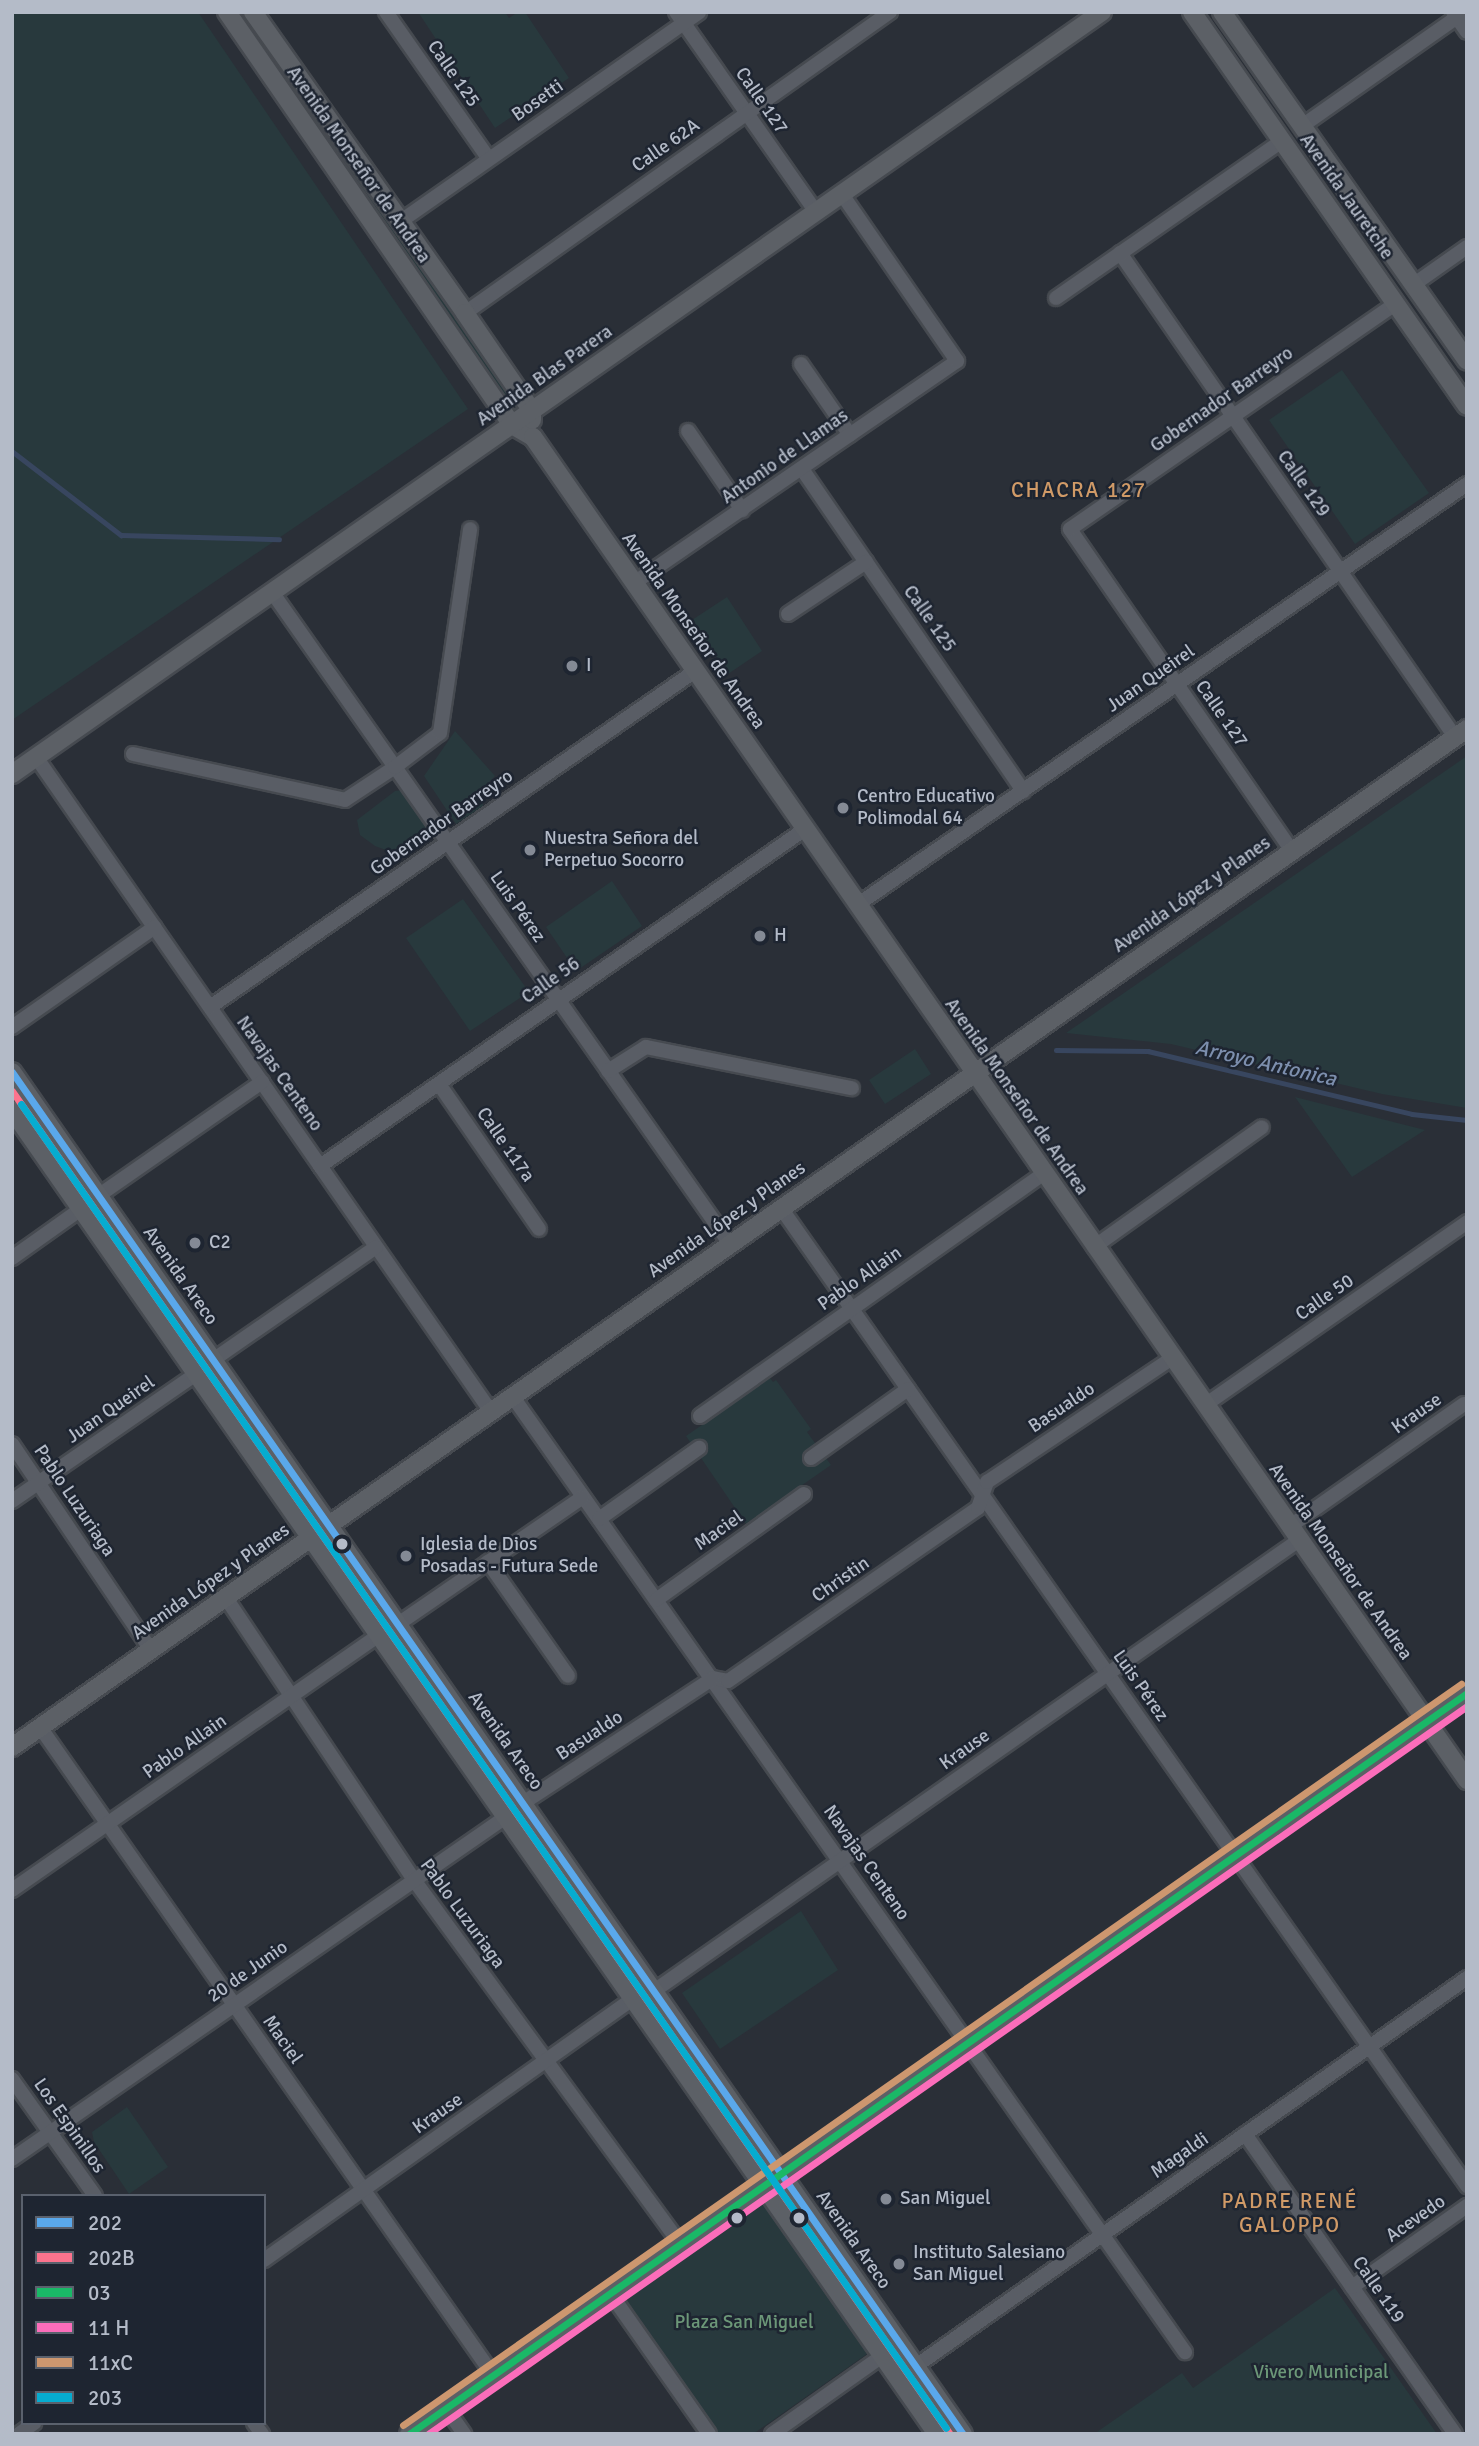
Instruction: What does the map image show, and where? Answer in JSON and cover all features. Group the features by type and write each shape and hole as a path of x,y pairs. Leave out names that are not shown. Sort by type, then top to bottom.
{"main road":[{"name":"Avenida Monseñor de Andrea","path":"227,12 512,425 533,437 1467,1780"},
{"name":"Avenida Monseñor de Andrea","path":"253,12 532,411"},
{"name":"Avenida Blas Parera","path":"12,774 1102,12"},
{"name":"Avenida Jauretche","path":"1192,12 1467,406"},
{"name":"Avenida Jauretche","path":"1222,12 1467,362"},
{"path":"532,411 533,437"},
{"name":"Avenida López y Planes","path":"12,1746 1461,733"},
{"name":"Avenida Areco","path":"12,1072 963,2434"},
{"path":"12,1110 937,2434"},
{"path":"409,2434 1467,1693"}],"street":[{"name":"Calle 125","path":"386,12 489,159"},
{"name":"Bosetti","path":"401,221 679,18 699,12"},
{"name":"Calle 62A","path":"465,313 890,12"},
{"path":"1302,126 1458,14 1467,32"},
{"name":"Calle 127","path":"679,18 816,212"},
{"path":"1056,298 1282,142"},
{"name":"Antonio de Llamas","path":"634,583 957,361 842,194"},
{"path":"1413,285 1467,247"},
{"name":"Calle 129","path":"1120,253 1340,571 1461,733"},
{"name":"Gobernador Barreyro","path":"1070,529 1395,304"},
{"path":"801,364 850,435"},
{"path":"688,431 742,510"},
{"name":"Calle 125","path":"802,469 1023,791"},
{"name":"Juan Queirel","path":"857,905 1467,484"},
{"path":"133,754 345,800 395,767 440,733 470,529"},
{"name":"Calle 127","path":"1070,529 1293,851"},
{"path":"788,614 866,562"},
{"name":"Luis Pérez","path":"272,592 730,1244"},
{"name":"Gobernador Barreyro","path":"210,1007 695,671"},
{"name":"Navajas Centeno","path":"36,757 491,1412"},
{"name":"Calle 56","path":"320,1166 805,829"},
{"path":"12,1027 155,927"},
{"path":"608,1070 646,1047 852,1088"},
{"path":"99,1196 262,1082"},
{"name":"Calle 117a","path":"439,1084 539,1228"},
{"path":"1094,1247 1262,1127"},
{"name":"Pablo Allain","path":"700,1416 1043,1174"},
{"name":"Luis Pérez","path":"781,1208 1467,2186"},
{"path":"12,1258 81,1209"},
{"name":"Calle 50","path":"1205,1405 1467,1222"},
{"path":"213,1360 376,1247"},
{"name":"Basualdo","path":"983,1496 986,1482 1172,1358"},
{"name":"Juan Queirel","path":"12,1501 196,1374"},
{"path":"811,1458 908,1389"},
{"name":"Navajas Centeno","path":"513,1397 1185,2352"},
{"name":"Krause","path":"654,1992 1108,1674 1464,1404"},
{"name":"Pablo Luzuriaga","path":"12,1444 151,1650"},
{"path":"599,1518 699,1448"},
{"name":"Maciel","path":"656,1600 804,1494"},
{"name":"Christin","path":"713,1678 728,1681 978,1508 983,1496"},
{"path":"398,1624 583,1497"},
{"path":"488,1562 568,1676"},
{"name":"Pablo Luzuriaga","path":"226,1598 414,1880 680,2244"},
{"name":"Pablo Allain","path":"12,1890 379,1635"},
{"name":"Basualdo","path":"523,1803 713,1678"},
{"name":"Maciel","path":"40,1727 493,2375"},
{"name":"20 de Junio","path":"12,2159 506,1817"},
{"name":"Magaldi","path":"916,2366 1467,1978"},
{"name":"Krause","path":"266,2259 633,1999"},
{"name":"Los Espinillos","path":"12,2078 93,2194"},
{"name":"Calle 119","path":"1245,2134 1455,2434"},
{"name":"Acevedo","path":"1352,2287 1467,2206"},
{"path":"610,2293 709,2434"},
{"path":"772,2434 882,2356"},
{"path":"446,2408 464,2434"}],"green space":[{"path":"12,12 198,12 468,409 12,720"},
{"path":"234,12 242,12 508,393 503,398"},
{"path":"418,12 505,12 509,18 518,12 525,12 569,78 495,128"},
{"path":"1342,370 1429,493 1355,544 1269,420"},
{"path":"727,597 762,651 728,674 692,620"},
{"path":"455,731 495,776 482,789 483,806 456,824 424,776"},
{"path":"1467,756 1467,1108 1382,1094 1171,1044 1066,1033"},
{"path":"402,790 432,827 430,836 402,856 375,846 360,835 357,820 395,791"},
{"path":"612,881 642,926 576,971 546,927"},
{"path":"463,899 529,992 470,1031 406,938"},
{"path":"915,1049 931,1074 885,1104 869,1080"},
{"path":"1295,1097 1425,1130 1352,1177"},
{"path":"770,1378 773,1382 776,1380 811,1429 807,1432 831,1465 746,1524 686,1436"},
{"path":"801,1911 838,1970 720,2049 682,1993"},
{"path":"127,2107 168,2167 129,2194 94,2142 92,2132"},
{"name":"Plaza San Miguel","path":"762,2201 867,2354 753,2434 719,2434 624,2301"},
{"name":"Vivero Municipal","path":"1335,2288 1437,2434 1094,2434 1182,2373 1193,2388"}],"waterway":[{"name":"Arroyo Antonica","path":"12,451 121,535 279,539"},
{"name":"Arroyo Antonica","path":"1056,1050 1148,1051 1412,1114 1467,1120"}],"transit line":[{"name":"202","path":"12,1072 963,2434"},
{"name":"202B","path":"12,1091 950,2434"},
{"name":"203","path":"21,1104 946,2428"},
{"name":"11xC","path":"403,2425 1461,1684"},
{"name":"03","path":"409,2434 1467,1693"},
{"path":"428,2434 1467,1706"}],"place":[{"name":"I","path":"572,666"},
{"name":"Centro Educativo Polimodal 64","path":"843,808"},
{"name":"Nuestra Señora del Perpetuo Socorro","path":"530,850"},
{"name":"H","path":"760,936"},
{"name":"C2","path":"195,1243"},
{"name":"Iglesia de Dios Posadas - Futura Sede","path":"406,1556"},
{"name":"San Miguel","path":"886,2199"},
{"name":"Instituto Salesiano San Miguel","path":"899,2264"}],"district":[{"name":"CHACRA 127","path":"1079,490"},
{"name":"PADRE RENÉ GALOPPO","path":"1290,2213"}]}
